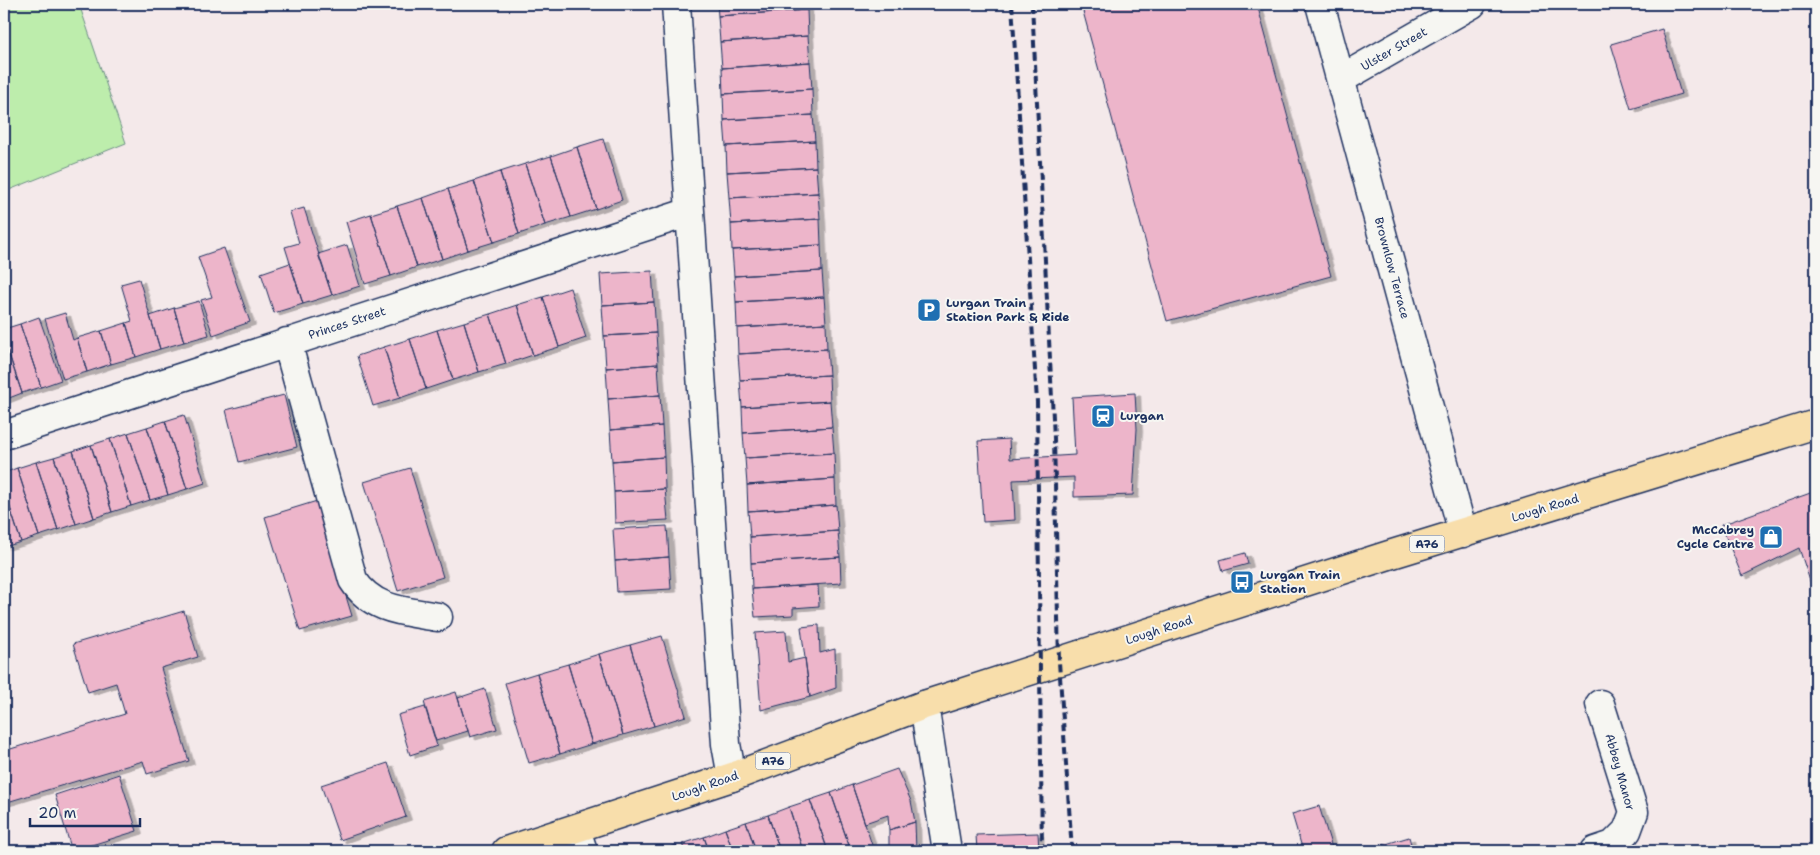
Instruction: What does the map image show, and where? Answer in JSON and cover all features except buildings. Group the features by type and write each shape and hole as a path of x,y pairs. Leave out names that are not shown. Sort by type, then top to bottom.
{"main road":[{"name":"Lough Road","path":"506,851 580,841 732,777 924,705 1463,533 1816,424"}],"street":[{"path":"676,4 725,736 732,777"},
{"name":"Brownlow Terrace","path":"1320,4 1463,533"},
{"name":"Ulster Street","path":"1341,79 1472,4"},
{"name":"Princes Street","path":"4,435 690,212"},
{"path":"287,342 353,580 363,593 376,604 438,616"},
{"name":"Abbey Manor","path":"1594,851 1613,845 1627,831 1634,812 1600,704"},
{"path":"924,705 947,851"}],"green space":[{"path":"4,4 79,4 126,143 4,192"}],"railway":[{"path":"1012,4 1037,402 1042,851"},
{"path":"1032,4 1054,438 1059,662 1072,851"}],"place":[{"name":"Lurgan Train Station Park & Ride","path":"929,310"},
{"name":"Lurgan","path":"1103,416"},
{"name":"McCabrey Cycle Centre","path":"1771,537"},
{"name":"Lurgan Train Station","path":"1242,582"}]}
